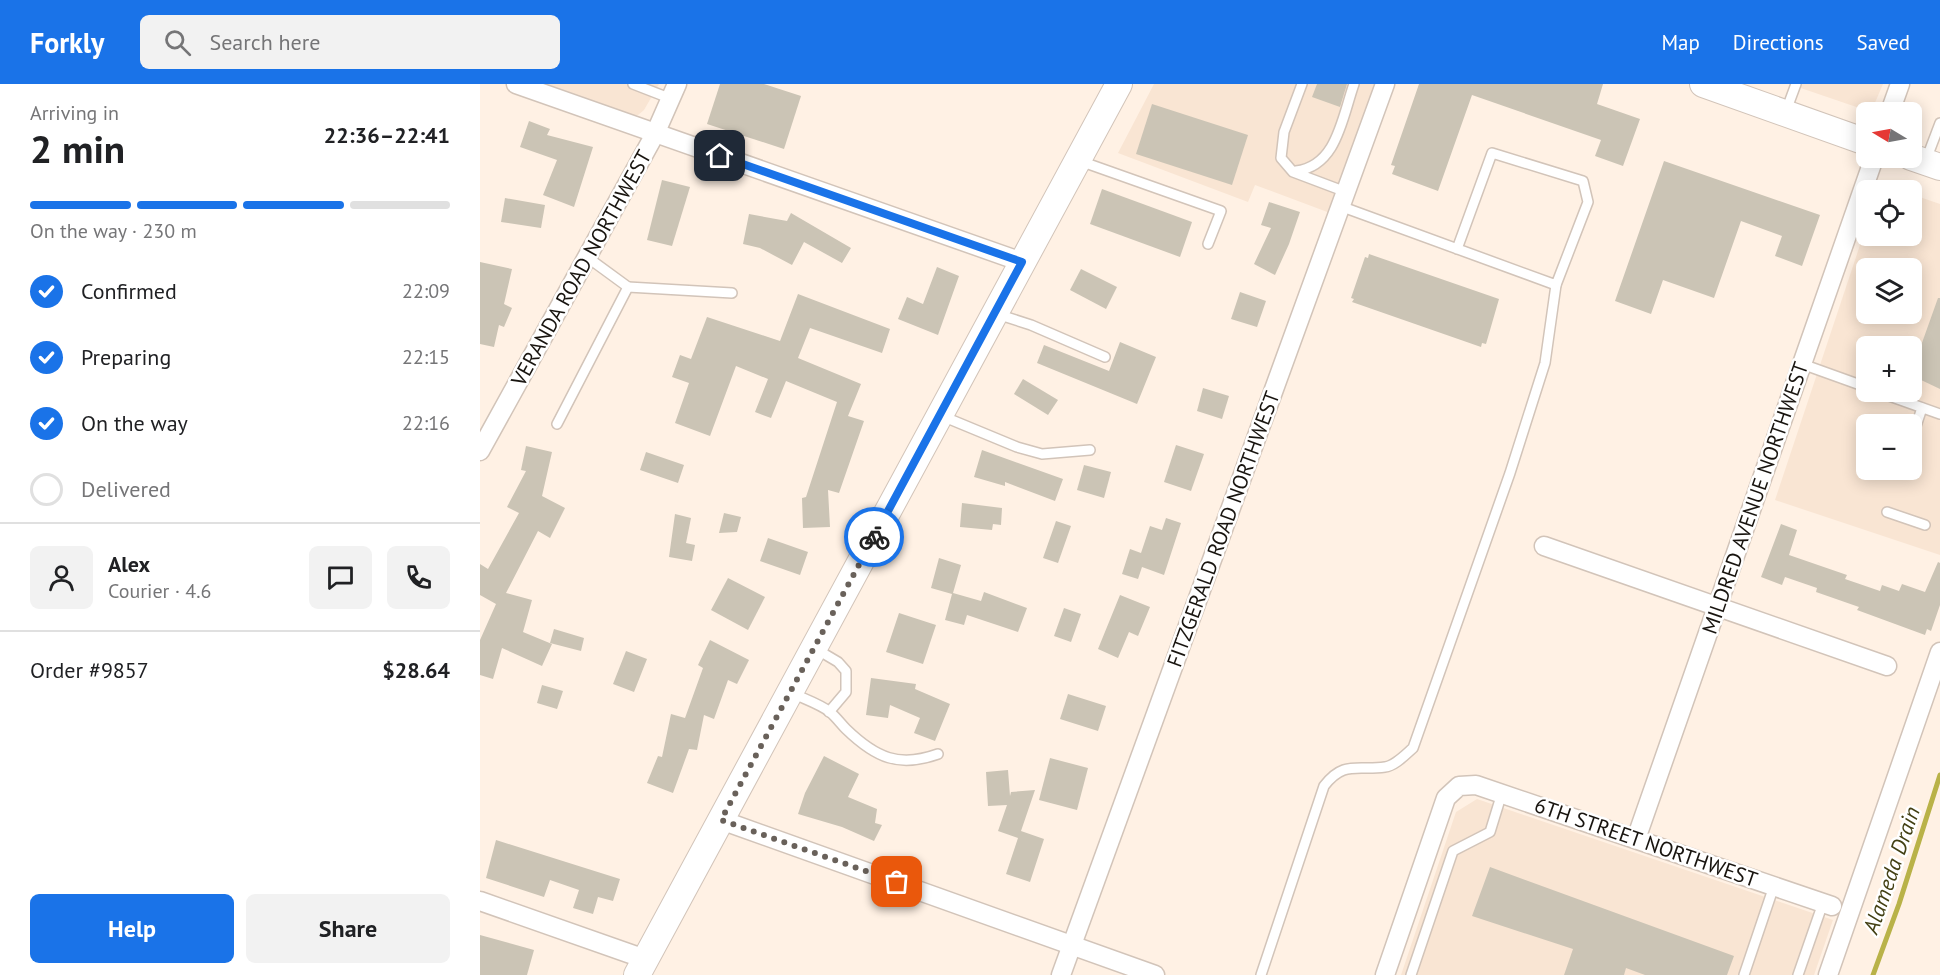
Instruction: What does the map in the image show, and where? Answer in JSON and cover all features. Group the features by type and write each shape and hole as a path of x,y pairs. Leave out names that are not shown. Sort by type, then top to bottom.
{"main road":[{"path":"641,967 1119,84"},
{"path":"1703,84 1856,138"}],"street":[{"path":"516,84 1022,262"},
{"name":"FITZGERALD ROAD NORTHWEST","path":"1061,975 1385,84"},
{"path":"1894,102 1900,84"},
{"name":"VERANDA ROAD NORTHWEST","path":"480,451 655,134 673,91"},
{"name":"MILDRED AVENUE NORTHWEST","path":"1636,839 1871,168"},
{"path":"1544,546 1887,666"},
{"path":"1828,975 1940,652"},
{"name":"6TH STREET NORTHWEST","path":"1385,975 1446,798 1459,786 1476,785 1502,793 1827,904"},
{"path":"721,820 1155,975"},
{"path":"480,901 641,967"}],"lane":[{"path":"633,84 673,91"},
{"path":"1302,84 1284,132 1281,158 1293,172 1343,199 1457,249 1556,285"},
{"path":"1293,172 1311,169 1324,160 1332,147 1354,84"},
{"path":"1786,113 1796,84"},
{"path":"1926,162 1940,123"},
{"path":"1261,975 1324,786 1335,772 1356,767 1388,767 1413,748 1510,473 1545,363 1556,285 1588,202 1583,181 1492,153 1457,249"},
{"path":"1077,160 1221,211 1208,244"},
{"path":"587,257 628,287 732,293"},
{"path":"557,424 628,287"},
{"path":"995,313 1031,325 1105,357"},
{"path":"1802,364 1856,383"},
{"path":"1906,402 1940,414"},
{"path":"1920,414 1922,408"},
{"path":"940,415 1017,447 1042,454 1064,454 1090,450"},
{"path":"1887,512 1925,525"},
{"path":"814,648 838,662 846,671 846,692 829,711"},
{"path":"790,692 829,711 848,731 890,758 901,762 920,760 938,754"},
{"path":"1411,975 1453,851 1490,832 1502,793"},
{"path":"1744,975 1774,886"},
{"path":"1798,975 1827,904"}],"shaded area":[{"path":"542,84 659,84 644,110 638,115 629,115"},
{"path":"1154,84 1375,84 1330,213 1255,185 1248,202 1118,153"},
{"path":"1789,84 1883,84 1875,102 1856,102 1856,107"},
{"path":"1922,198 1940,204 1940,555 1775,500 1860,246 1922,246"},
{"path":"1477,799 1833,920 1814,975 1401,975 1456,812"}],"building":[{"path":"720,84 764,84 801,96 784,149 707,124"},
{"path":"1317,84 1347,84 1340,107 1312,97"},
{"path":"1419,84 1603,84 1597,104 1640,119 1623,166 1595,156 1601,140 1472,95 1438,191 1392,174 1395,166 1391,165"},
{"path":"1152,104 1248,135 1232,185 1136,154"},
{"path":"529,121 550,129 547,135 593,147 574,207 543,195 557,160 520,147"},
{"path":"1664,161 1820,215 1802,266 1775,256 1782,236 1741,221 1714,298 1663,280 1651,314 1615,301"},
{"path":"662,180 690,187 672,246 647,240"},
{"path":"1102,189 1192,222 1180,257 1090,224"},
{"path":"505,198 545,205 541,228 501,222"},
{"path":"1269,202 1300,212 1275,275 1254,264 1271,228 1261,225"},
{"path":"791,213 851,248 842,263 804,242 792,265 760,248 743,244 749,214 787,221"},
{"path":"1369,254 1499,299 1486,344 1482,343 1481,347 1352,302 1354,299 1351,298 1365,257 1368,258"},
{"path":"480,262 512,269 504,304 512,308 504,327 499,325 494,347 480,344"},
{"path":"937,267 959,276 938,335 898,319 907,297 923,304"},
{"path":"1081,269 1117,287 1106,309 1070,290"},
{"path":"1240,292 1266,301 1257,327 1231,319"},
{"path":"798,294 890,329 882,353 810,328 798,358 861,384 848,416 864,421 839,493 828,490 830,527 803,528 802,498 806,497 837,402 786,381 771,418 755,412 768,379 736,366 710,436 675,423 689,383 672,377 680,355 691,359 707,317 780,341"},
{"path":"1938,298 1940,298 1940,389 1922,380 1922,343"},
{"path":"1120,342 1156,357 1137,404 1037,363 1044,345 1109,371"},
{"path":"1023,379 1058,400 1048,415 1014,394"},
{"path":"1203,388 1229,396 1222,419 1197,411"},
{"path":"1176,445 1204,454 1191,491 1164,482"},
{"path":"526,446 552,452 542,496 565,508 550,538 538,531 506,593 532,600 523,632 552,644 542,666 502,648 493,679 480,675 480,640 496,604 480,595 480,564 488,569 519,513 507,507 526,471 521,470"},
{"path":"982,450 1063,479 1055,501 1005,482 1005,486 974,477"},
{"path":"646,452 684,465 678,483 640,470"},
{"path":"1084,465 1111,472 1104,498 1077,490"},
{"path":"962,503 1002,508 1001,525 993,524 992,530 960,527"},
{"path":"724,513 741,517 737,532 719,533"},
{"path":"675,514 691,518 686,543 695,545 692,561 669,557"},
{"path":"1166,518 1181,523 1164,575 1142,567 1138,579 1122,574 1130,549 1141,553 1150,526 1162,530"},
{"path":"1056,521 1071,526 1058,563 1043,558"},
{"path":"1781,524 1797,530 1789,555 1847,575 1845,579 1880,591 1882,585 1899,591 1902,584 1925,592 1938,562 1940,563 1940,605 1931,631 1927,629 1925,635 1857,610 1859,607 1816,592 1817,588 1785,577 1782,585 1761,577"},
{"path":"768,538 808,552 800,575 760,561"},
{"path":"939,558 961,565 953,593 981,601 984,592 1027,608 1018,632 967,615 964,625 945,620 952,594 931,588"},
{"path":"728,578 765,597 748,630 711,610"},
{"path":"1120,595 1150,607 1138,636 1129,632 1118,658 1098,649"},
{"path":"1064,608 1081,614 1071,642 1054,636"},
{"path":"899,613 936,625 923,664 886,652"},
{"path":"554,629 584,638 581,651 550,643"},
{"path":"710,640 749,660 737,684 728,680 714,719 704,715 697,750 689,749 673,793 647,783 658,756 662,757 671,714 685,718 703,668 698,665"},
{"path":"626,651 647,659 634,692 613,684"},
{"path":"871,678 916,684 915,689 950,704 935,741 914,733 920,718 890,705 888,718 866,715"},
{"path":"542,685 563,691 557,709 537,703"},
{"path":"1068,694 1106,706 1098,731 1060,719"},
{"path":"824,756 859,774 848,797 877,809 875,823 882,825 874,841 842,827 798,814 805,793"},
{"path":"1050,758 1088,768 1077,810 1039,800"},
{"path":"1008,770 1010,796 1011,792 1035,790 1021,831 1044,839 1030,882 1006,874 1018,838 998,831 1007,805 988,806 986,772"},
{"path":"496,840 620,879 613,901 598,897 593,914 573,908 579,890 550,880 544,897 486,878"},
{"path":"1490,867 1734,956 1727,975 1645,975 1626,968 1624,975 1564,975 1573,949 1472,916"},
{"path":"480,935 534,950 527,975 480,975"}],"waterway":[{"name":"Alameda Drain","path":"1873,975 1899,904 1940,775"}],"way so far":[{"path":"874,537 721,820 897,882"}],"route":[{"path":"720,156 1022,262 874,537"}]}
